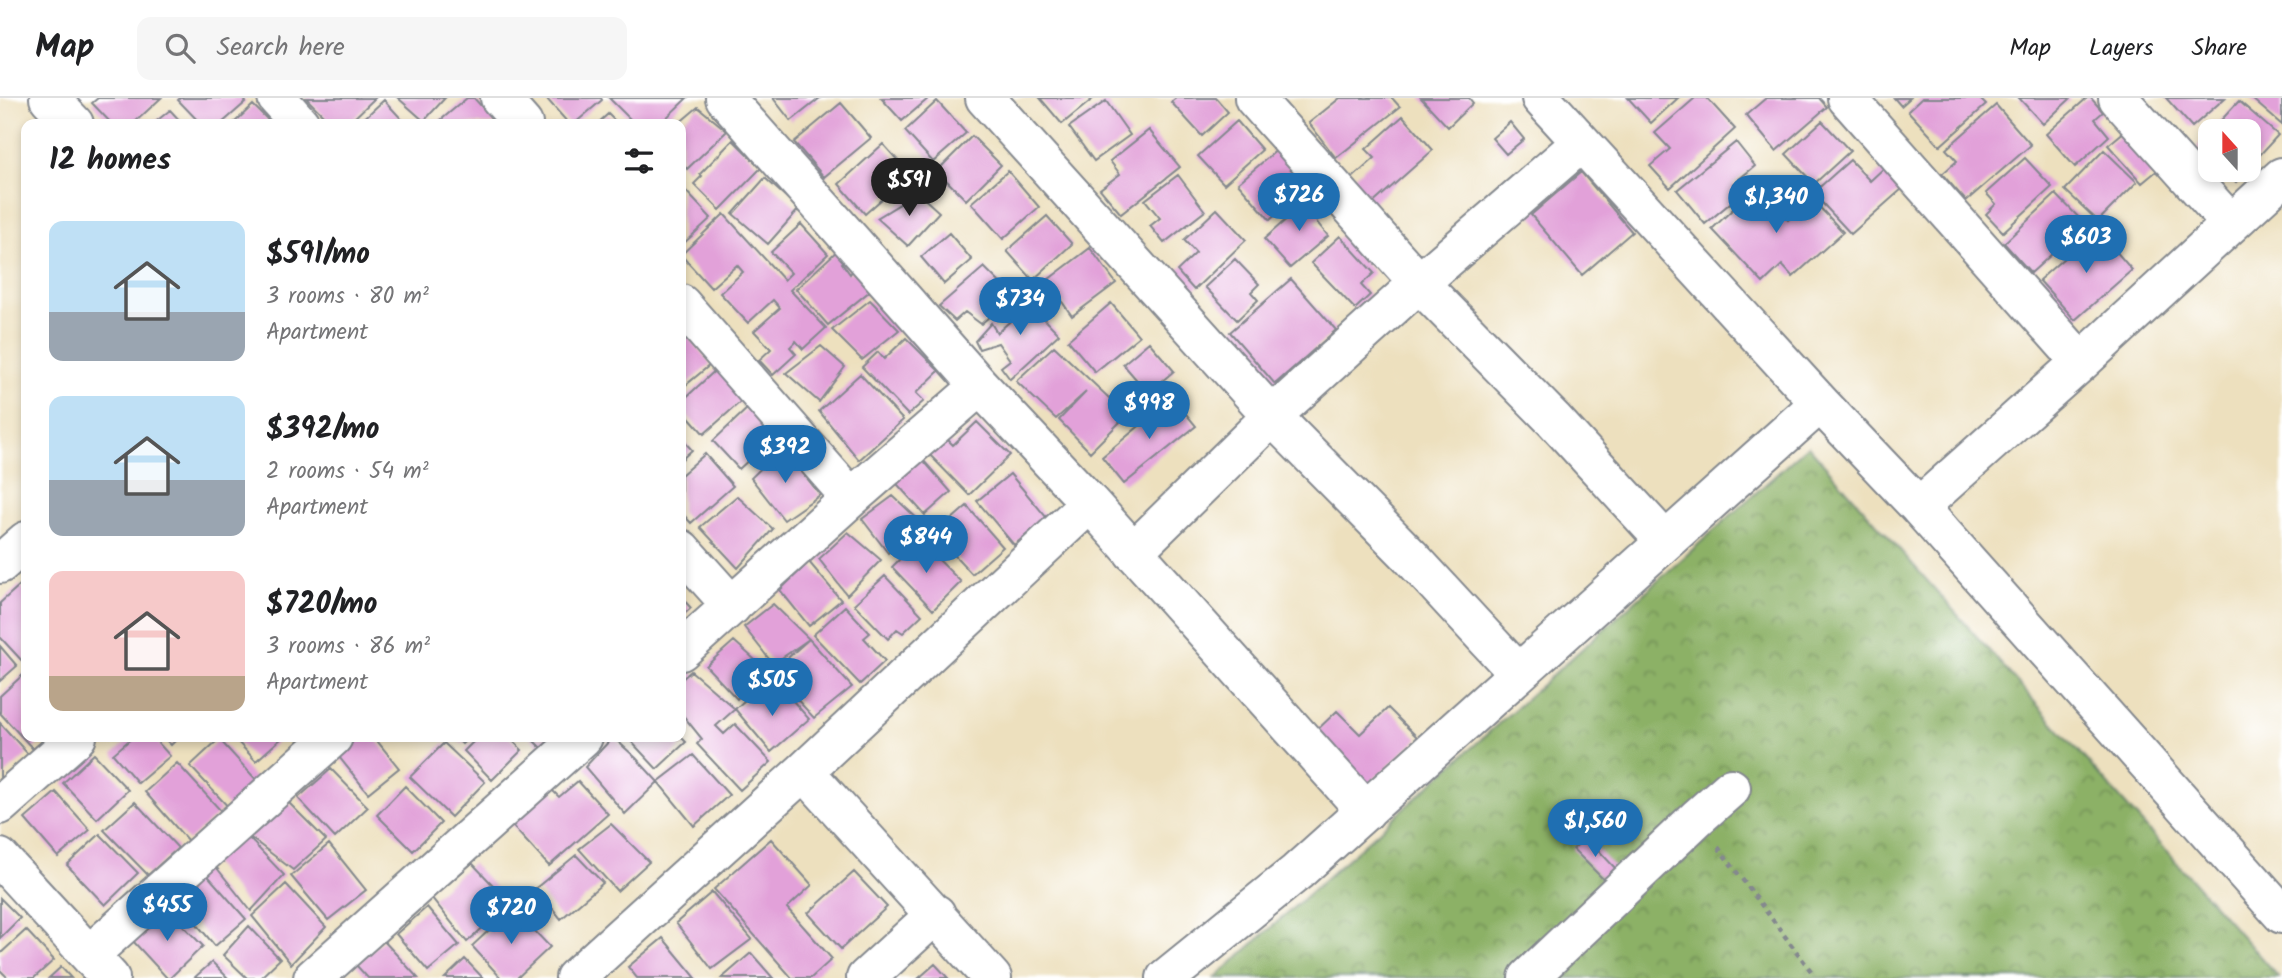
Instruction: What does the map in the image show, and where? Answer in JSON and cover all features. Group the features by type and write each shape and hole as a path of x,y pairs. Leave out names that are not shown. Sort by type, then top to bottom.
{"street":[{"path":"50,98 69,119"},
{"path":"276,98 295,119"},
{"path":"500,98 519,119"},
{"path":"725,98 980,386 1090,503 1366,811"},
{"path":"985,98 1272,416 1410,556 1518,673"},
{"path":"1254,98 1419,283 1554,420 1665,541"},
{"path":"1541,98 1820,403 1919,507 2282,914"},
{"path":"1847,98 2081,362"},
{"path":"2118,98 2231,224"},
{"path":"1133,552 1272,416 1419,283 1581,143"},
{"path":"1919,507 2282,177"},
{"path":"686,310 851,498"},
{"path":"686,647 980,386"},
{"path":"1166,978 1297,873 1820,403"},
{"path":"575,978 804,771 1090,503"},
{"path":"0,564 21,545"},
{"path":"686,555 732,606"},
{"path":"0,806 70,742"},
{"path":"0,858 99,966 328,742"},
{"path":"313,978 577,742"},
{"path":"804,771 992,978"},
{"path":"1528,978 1731,789"},
{"path":"866,978 936,914"}],"path":[{"path":"1697,818 1811,971"}],"green space":[{"path":"1808,446 2279,978 1215,978"}],"building":[{"path":"98,98 161,98 138,119 107,119 92,103"},
{"path":"243,98 246,102 227,119 196,119 178,100"},
{"path":"306,98 375,98 353,119 327,119"},
{"path":"398,98 445,98 426,119 422,119"},
{"path":"467,98 474,98 493,119 442,119"},
{"path":"546,98 601,98 602,100 580,119 565,119"},
{"path":"609,98 687,98 665,119 630,119"},
{"path":"773,98 820,98 791,121"},
{"path":"881,98 929,98 902,121"},
{"path":"1040,98 1094,98 1062,124"},
{"path":"1176,98 1216,98 1228,112 1202,136 1171,102"},
{"path":"1340,98 1392,98 1400,107 1336,158 1309,123"},
{"path":"1421,98 1469,98 1473,103 1448,127"},
{"path":"1628,98 1678,98 1651,123"},
{"path":"1695,98 1707,98 1735,129 1670,188 1650,166 1670,149 1655,133"},
{"path":"1766,98 1819,98 1827,107 1776,151 1746,115"},
{"path":"1894,98 1910,98 1901,106"},
{"path":"1922,98 1979,98 1986,105 1940,146 1908,111"},
{"path":"2019,98 2069,98 2070,99 2043,124"},
{"path":"2087,98 2091,98 2103,112 2095,119 2109,136 2075,167 2046,134"},
{"path":"2166,98 2225,98 2198,119 2192,127"},
{"path":"2251,98 2282,98 2282,125"},
{"path":"384,100 401,119 363,119"},
{"path":"937,101 966,133 933,162 905,131"},
{"path":"1106,101 1130,135 1094,161 1069,127"},
{"path":"2239,101 2260,119 2222,119"},
{"path":"841,103 871,138 824,177 794,142"},
{"path":"253,105 267,119 238,119"},
{"path":"1996,105 2031,145 1966,201 1942,174 1957,161 1946,149"},
{"path":"698,107 727,131 687,169 686,119 684,119"},
{"path":"170,110 178,119 159,119"},
{"path":"1403,116 1433,150 1371,205 1349,181 1375,158 1366,149"},
{"path":"2261,120 2278,135 2261,154"},
{"path":"1237,121 1262,150 1224,184 1198,156"},
{"path":"1822,121 1850,151 1814,184 1786,154"},
{"path":"1510,122 1524,139 1506,154 1492,138"},
{"path":"1149,130 1180,167 1121,214 1100,189 1120,174 1110,161"},
{"path":"2125,131 2159,169 2142,183 2108,145"},
{"path":"972,136 1001,165 966,200 937,171"},
{"path":"733,140 761,168 720,210 694,184 702,176 700,174"},
{"path":"1736,142 1755,166 1733,184 1741,194 1705,224 1677,190"},
{"path":"883,144 910,174 865,214 839,184"},
{"path":"1278,149 1309,185 1270,220 1238,183"},
{"path":"2104,150 2137,182 2098,221 2065,190"},
{"path":"2025,158 2052,187 2003,232 1986,214 1996,204 1986,193"},
{"path":"1850,160 1870,181 1884,168 1902,189 1851,234 1813,193"},
{"path":"1008,171 1039,207 1003,239 971,203"},
{"path":"1581,172 1632,232 1582,275 1531,215"},
{"path":"1178,175 1205,211 1164,243 1150,226 1160,218 1145,200"},
{"path":"765,178 799,209 768,244 733,214"},
{"path":"1756,187 1788,220 1811,198 1843,232 1793,277 1782,265 1763,283 1712,229"},
{"path":"686,191 711,218 686,241"},
{"path":"918,193 939,212 908,246 877,218"},
{"path":"2056,194 2085,224 2031,273 2004,243"},
{"path":"1313,196 1327,211 1316,221 1328,236 1290,268 1264,239"},
{"path":"1217,209 1246,240 1194,290 1177,271 1196,253 1184,240"},
{"path":"724,214 784,280 791,273 771,252 801,224 828,254 790,290 826,328 803,349 796,341 790,347 796,354 773,375 759,360 771,349 754,331 780,308 773,300 748,323 720,293 743,272 737,265 711,288 686,260 686,250"},
{"path":"1047,216 1072,244 1033,280 1007,251"},
{"path":"2097,229 2132,270 2075,320 2039,280"},
{"path":"949,233 972,260 944,284 921,257"},
{"path":"1340,236 1374,273 1361,285 1370,295 1355,309 1311,263"},
{"path":"840,248 850,257 842,263 850,274 857,264 876,286 828,325 796,289"},
{"path":"1090,248 1116,283 1072,316 1058,296 1047,310 1028,295"},
{"path":"1235,259 1259,284 1251,292 1258,300 1237,320 1205,287"},
{"path":"984,267 1013,296 981,324 965,312 955,321 939,306"},
{"path":"1291,279 1336,330 1275,384 1230,332"},
{"path":"870,300 899,330 862,360 832,330"},
{"path":"1026,300 1059,334 1010,379 1001,367 1010,360 998,343 979,349 975,341 991,323 997,333 1017,315 1010,304"},
{"path":"1111,303 1139,336 1095,372 1068,340"},
{"path":"686,334 711,364 686,385"},
{"path":"906,338 939,371 916,393 924,401 908,415 862,367 878,352 884,359"},
{"path":"1149,342 1174,371 1148,393 1123,364"},
{"path":"821,346 845,367 819,402 786,373"},
{"path":"1054,346 1127,415 1090,452 1059,420 1086,392 1056,419 1016,381"},
{"path":"720,366 747,396 704,434 686,414 686,397"},
{"path":"860,374 903,420 859,460 819,411"},
{"path":"1173,398 1196,426 1124,484 1102,457"},
{"path":"749,407 776,435 739,469 713,441"},
{"path":"977,422 1010,455 969,495 923,448 940,432 953,445"},
{"path":"686,443 692,450 686,455"},
{"path":"783,447 820,495 784,520 751,478"},
{"path":"916,452 951,492 925,515 890,476"},
{"path":"705,454 733,486 691,523 686,518 686,471"},
{"path":"1010,474 1047,518 1014,545 977,501"},
{"path":"737,496 773,529 738,568 700,527"},
{"path":"893,496 921,522 888,553 862,519"},
{"path":"967,506 1003,547 972,574 935,534"},
{"path":"848,532 881,560 847,595 819,559"},
{"path":"919,540 961,582 933,610 892,567"},
{"path":"809,562 841,600 809,626 780,590"},
{"path":"885,576 922,615 903,633 897,629 888,639 854,604"},
{"path":"21,586 21,660 0,637 0,603"},
{"path":"773,604 809,639 773,664 744,627"},
{"path":"845,606 870,633 864,638 885,661 860,684 813,635"},
{"path":"809,639 852,687 814,718 772,672"},
{"path":"734,641 764,668 737,699 706,666"},
{"path":"0,646 17,666 0,681"},
{"path":"691,671 735,709 716,726 724,734 735,724 771,762 740,790 697,744 702,739 686,719 686,676"},
{"path":"21,677 21,736 0,713 0,696"},
{"path":"773,690 782,700 786,693 809,719 771,752 735,709 755,691 762,699"},
{"path":"1388,708 1418,738 1367,786 1315,732 1337,711 1360,734"},
{"path":"0,723 28,754 0,779"},
{"path":"27,742 41,742 33,749"},
{"path":"127,742 157,742 170,756 138,783 113,754"},
{"path":"216,742 222,742 260,784 232,811 190,766"},
{"path":"238,742 277,742 256,761"},
{"path":"348,742 378,742 399,768 368,793 335,752"},
{"path":"473,742 514,742 522,750 492,780 464,751"},
{"path":"535,742 550,742 542,749"},
{"path":"608,742 618,742 658,782 625,814 585,767"},
{"path":"632,742 686,742 657,769"},
{"path":"444,743 485,782 451,817 410,777"},
{"path":"94,754 128,790 97,819 63,783"},
{"path":"693,755 729,795 694,826 658,782"},
{"path":"177,763 221,811 188,841 145,792"},
{"path":"331,769 368,807 335,838 298,798"},
{"path":"578,781 608,814 549,866 506,819 548,786 559,797"},
{"path":"405,786 441,823 413,851 377,815"},
{"path":"56,792 90,830 58,857 25,819"},
{"path":"283,797 326,840 293,870 243,832 284,875 251,911 209,858"},
{"path":"135,802 178,848 148,875 104,830"},
{"path":"611,824 649,862 617,891 579,849"},
{"path":"100,834 138,873 105,905 67,865"},
{"path":"1586,837 1617,870 1605,881 1573,849"},
{"path":"771,839 812,885 787,908 832,959 811,978 792,978 714,889"},
{"path":"329,844 366,890 328,920 291,876"},
{"path":"576,855 603,883 561,919 536,888"},
{"path":"472,863 510,903 467,942 432,898"},
{"path":"202,869 246,919 215,946 172,894"},
{"path":"854,872 887,907 841,949 808,913"},
{"path":"286,884 326,927 291,964 252,916"},
{"path":"712,892 752,939 712,969 676,923"},
{"path":"0,898 20,918 0,938"},
{"path":"427,907 459,945 428,971 396,934"},
{"path":"166,908 203,946 170,978 167,978 132,940"},
{"path":"513,908 550,947 517,978 501,978 472,946"},
{"path":"249,926 280,959 260,978 247,978 223,955"},
{"path":"26,930 54,960 34,978 8,978 0,970 0,954"},
{"path":"663,938 696,978 637,978 628,967"},
{"path":"383,940 418,978 368,978 356,965"},
{"path":"751,953 773,978 722,978"},
{"path":"465,959 483,978 445,978"},
{"path":"212,962 228,978 194,978"},
{"path":"935,964 948,978 919,978"},
{"path":"61,967 71,978 49,978"}]}
